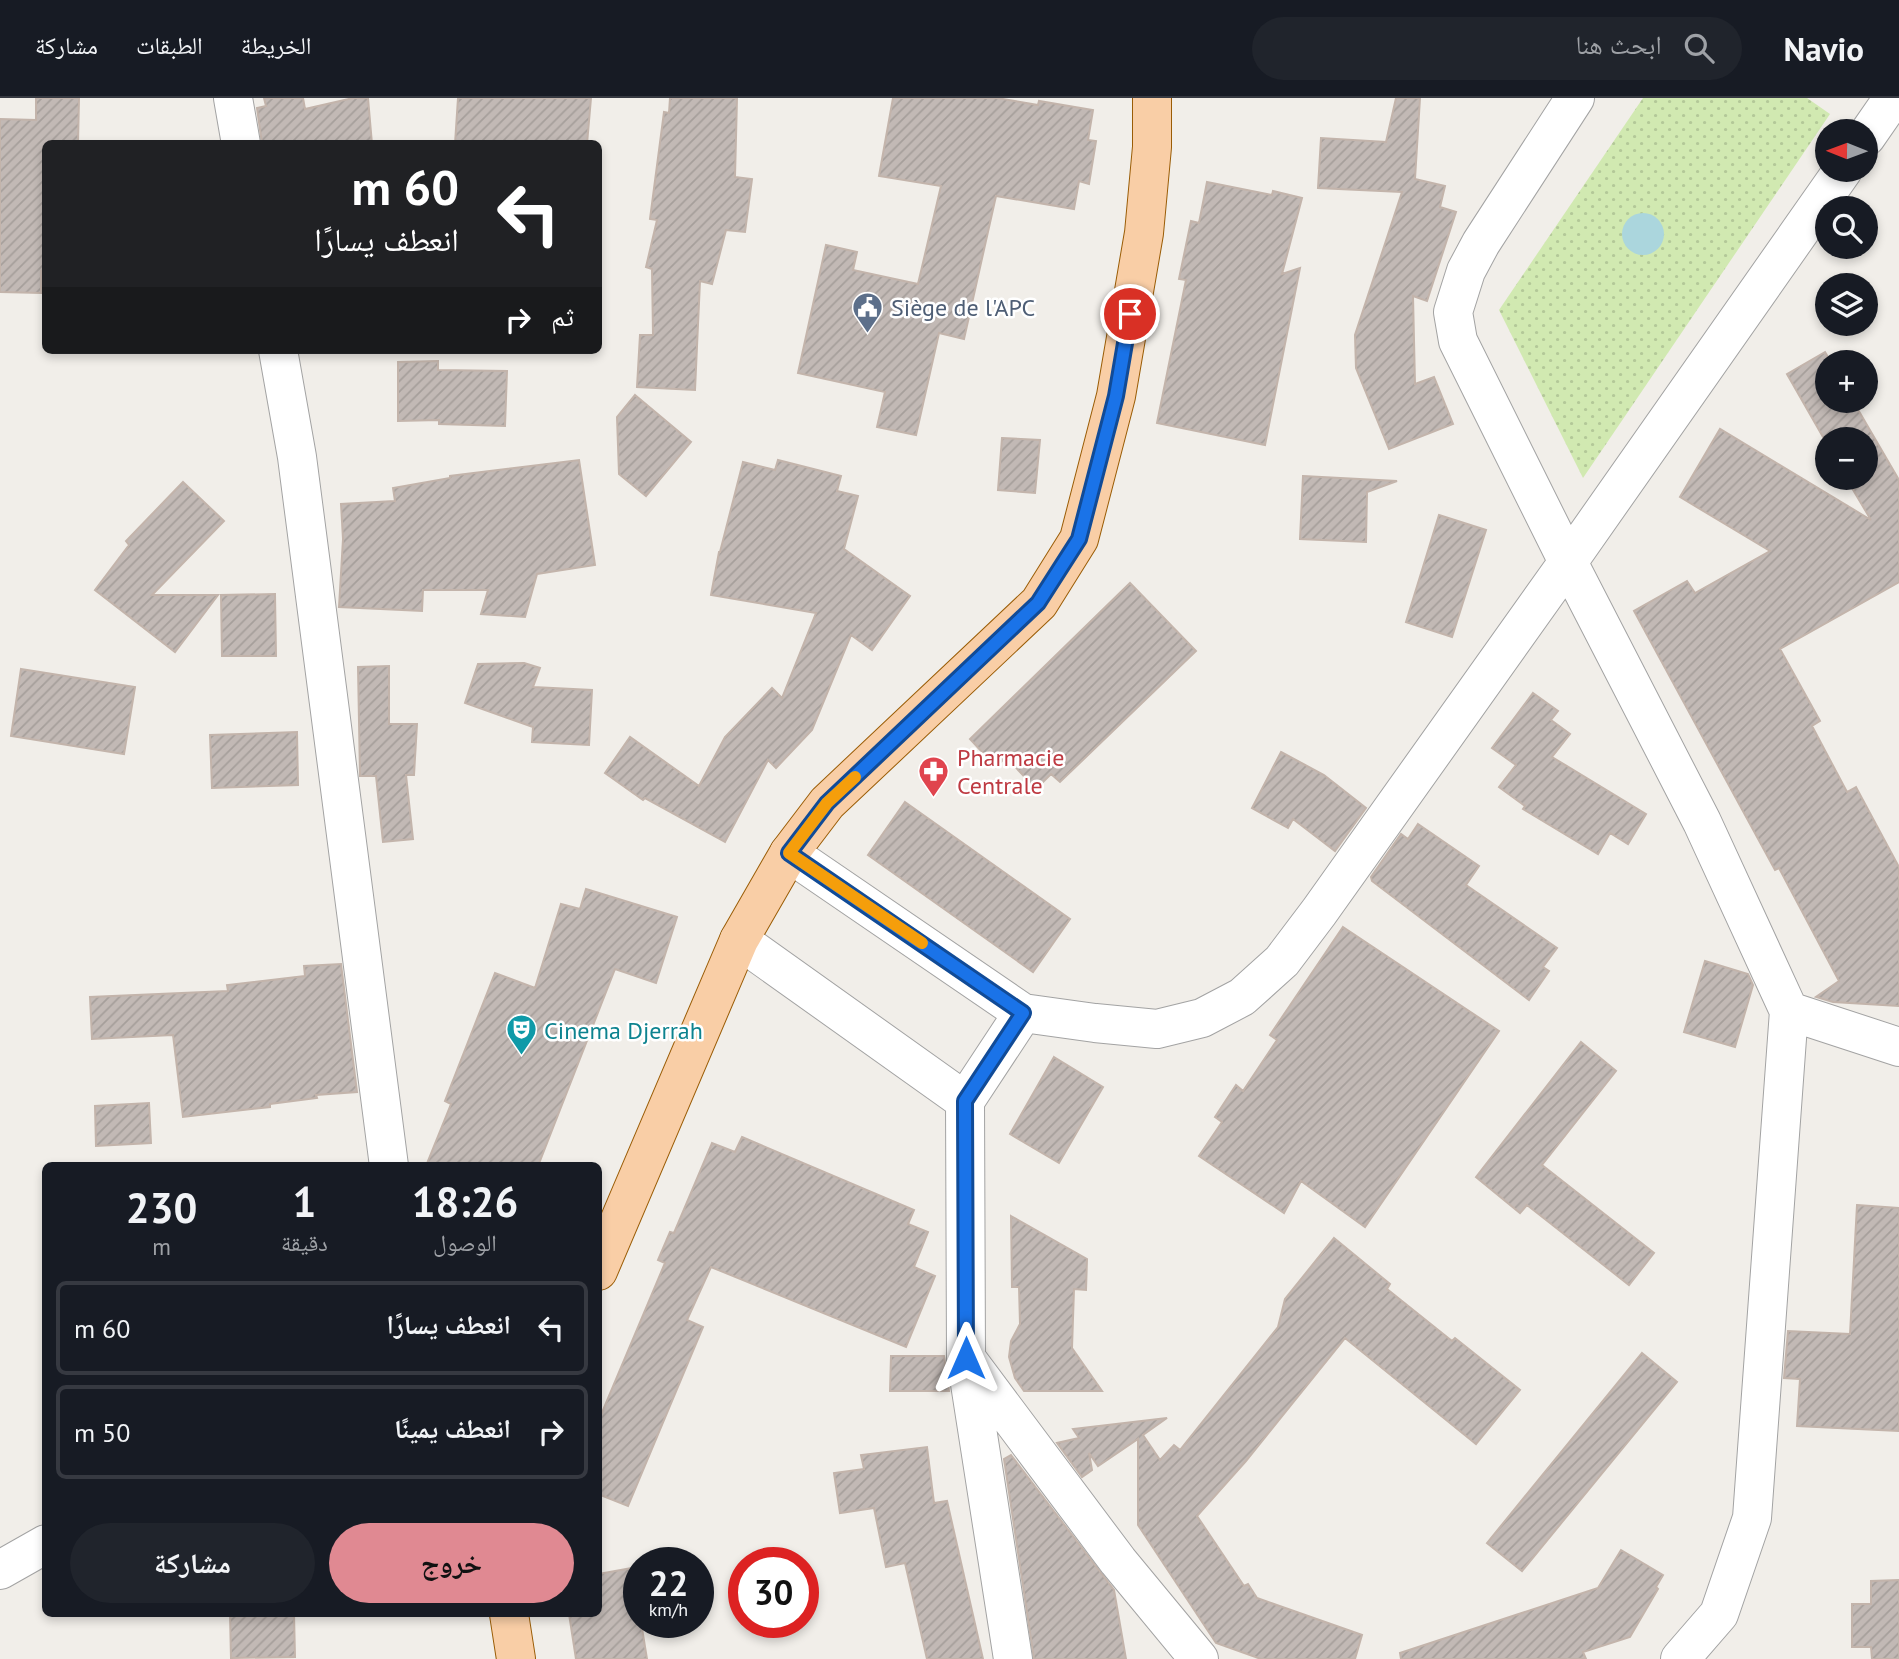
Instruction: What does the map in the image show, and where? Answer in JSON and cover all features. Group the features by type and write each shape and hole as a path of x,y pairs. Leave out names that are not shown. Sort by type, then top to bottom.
{"main road":[{"path":"602,1262 738,940 789,853 827,803 1038,603 1079,539 1116,396 1144,233 1152,147 1152,98"},
{"path":"509,1617 516,1659"}],"street":[{"path":"233,98 240,140"},
{"path":"1575,98 1481,243 1466,271 1453,312 1458,341 1702,822 1789,1011 1752,1518 1719,1614 1680,1659"},
{"path":"1876,119 1886,100"},
{"path":"789,853 1023,1013 1157,1029 1202,1018 1242,997 1282,961 1319,912 1835,182"},
{"path":"279,354 297,457 388,1162"},
{"path":"738,940 965,1101"},
{"path":"1789,1011 1899,1047"},
{"path":"1013,1659 966,1358 965,1101 1023,1013"},
{"path":"966,1358 1118,1561 1199,1659"},
{"path":"0,1570 42,1546"}],"green space":[{"path":"1643,98 1807,98 1830,114 1827,119 1815,119 1815,136 1583,478 1499,310"}],"water":[{"path":"1643,213 1658,219 1664,234 1658,249 1643,255 1628,249 1622,234 1628,219"}],"building":[{"path":"36,98 79,98 78,140 42,140 41,293 0,292 0,119 36,120"},
{"path":"264,98 303,98 305,109 353,98 368,98 372,140 261,140 257,108 266,106"},
{"path":"458,98 591,98 587,140 455,140"},
{"path":"670,98 737,98 735,177 752,179 745,232 726,230 712,284 700,281 695,390 637,387 640,335 653,335 652,269 646,267 657,220 650,219 664,112 669,113"},
{"path":"893,98 997,98 1038,105 1039,101 1093,110 1088,140 1096,141 1089,184 1079,181 1074,209 996,196 964,339 939,333 916,435 877,427 885,392 798,373 826,245 857,252 853,270 918,284 941,186 879,176"},
{"path":"1396,98 1420,98 1415,179 1445,186 1440,207 1456,212 1427,301 1413,296 1415,384 1434,377 1453,424 1389,449 1356,368 1355,335 1402,192 1318,188 1321,138 1386,142"},
{"path":"1207,182 1302,198 1282,274 1300,268 1265,445 1157,423 1186,280 1179,279 1191,221 1199,223"},
{"path":"1815,358 1815,413 1860,413 1868,427 1817,427 1787,374"},
{"path":"438,361 438,370 507,371 505,426 439,424 439,420 398,421 398,362"},
{"path":"635,395 691,442 646,496 619,474 617,417"},
{"path":"1720,429 1815,486 1815,490 1821,490 1871,520 1853,490 1878,490 1878,444 1899,480 1899,582 1780,649 1820,721 1812,726 1847,792 1856,787 1899,867 1899,1006 1833,1002 1816,997 1839,981 1779,868 1775,870 1634,611 1687,581 1695,593 1770,551 1680,497"},
{"path":"1002,438 1040,440 1035,493 998,490"},
{"path":"579,460 595,565 537,574 525,617 481,614 488,590 423,590 422,611 339,607 343,539 341,504 395,501 393,488 450,476"},
{"path":"778,460 841,476 837,491 858,496 844,549 910,596 872,650 851,635 812,730 776,768 768,760 725,842 645,798 643,800 605,773 630,737 699,786 725,737 772,688 782,698 816,613 711,595 719,552 743,462 775,470"},
{"path":"1303,476 1397,481 1367,492 1366,542 1300,539"},
{"path":"183,482 224,521 152,595 218,595 175,652 95,590 129,545 126,541"},
{"path":"1439,515 1486,530 1452,637 1406,622"},
{"path":"1130,583 1196,651 1060,782 1051,774 1036,789 1006,757 996,767 970,739"},
{"path":"275,594 276,656 222,656 221,595"},
{"path":"524,663 540,668 533,687 592,690 589,745 532,742 533,727 465,703 478,664"},
{"path":"389,666 389,724 417,724 414,775 406,775 413,839 383,842 376,776 360,776 358,667"},
{"path":"21,669 135,687 124,754 11,736"},
{"path":"1533,693 1558,711 1551,720 1570,734 1552,757 1646,814 1628,844 1610,833 1598,854 1523,809 1525,806 1499,787 1516,765 1492,748"},
{"path":"297,732 298,785 212,788 210,735"},
{"path":"1281,752 1324,775 1366,808 1335,851 1293,819 1288,828 1252,808"},
{"path":"905,802 1070,919 1033,972 868,855"},
{"path":"1418,824 1479,866 1466,885 1557,948 1543,967 1549,971 1529,1000 1372,881 1371,877 1401,834 1408,839"},
{"path":"586,889 677,917 656,983 615,969 540,1162 428,1162 451,1104 445,1101 495,973 535,988 561,904 580,909"},
{"path":"1343,927 1499,1031 1365,1227 1301,1181 1284,1213 1199,1156 1222,1122 1215,1117 1236,1085 1243,1091 1277,1040 1270,1035"},
{"path":"1705,961 1748,974 1753,985 1735,1047 1684,1032"},
{"path":"341,964 357,1092 316,1095 317,1098 270,1104 270,1107 183,1117 173,1035 92,1039 90,997 228,991 227,985 305,976 304,966"},
{"path":"1581,1042 1616,1071 1542,1165 1654,1253 1629,1285 1527,1205 1520,1213 1476,1177"},
{"path":"1054,1057 1103,1087 1059,1163 1010,1134"},
{"path":"149,1103 151,1143 96,1146 95,1106"},
{"path":"742,1137 914,1210 908,1224 928,1232 914,1267 935,1276 906,1347 711,1267 687,1320 703,1327 628,1506 602,1496 602,1413 665,1263 658,1260 670,1232 674,1233 712,1143 735,1152"},
{"path":"1857,1205 1899,1208 1899,1431 1797,1426 1800,1379 1784,1378 1788,1331 1850,1334"},
{"path":"1011,1216 1087,1259 1086,1290 1074,1289 1072,1348 1102,1391 1024,1391 1015,1378 1009,1357 1011,1341 1020,1324 1019,1287 1012,1287"},
{"path":"1334,1238 1390,1284 1387,1289 1452,1341 1455,1338 1520,1390 1476,1444 1345,1338 1246,1461 1197,1516 1244,1586 1248,1584 1257,1598 1362,1635 1355,1659 1261,1659 1216,1643 1138,1525 1138,1439 1098,1466 1089,1453 1092,1470 1082,1477 1057,1443 1079,1438 1073,1429 1167,1418 1143,1435 1160,1460 1174,1445 1180,1450 1278,1327 1285,1299"},
{"path":"1642,1353 1677,1382 1522,1571 1487,1543"},
{"path":"891,1356 944,1356 949,1391 890,1391"},
{"path":"927,1447 934,1503 947,1501 983,1659 927,1659 905,1563 886,1567 874,1508 840,1513 834,1473 864,1469 861,1455"},
{"path":"1011,1455 1114,1590 1126,1659 1034,1659 1004,1459"},
{"path":"1621,1550 1663,1575 1656,1587 1658,1589 1630,1637 1583,1652 1586,1659 1401,1659 1400,1653 1598,1588"},
{"path":"623,1570 623,1638 644,1638 647,1659 576,1659 569,1617 602,1617 602,1573"},
{"path":"1899,1580 1899,1659 1872,1659 1871,1647 1852,1647 1852,1604 1871,1604 1871,1581"},
{"path":"230,1617 294,1617 295,1657 231,1658"}],"slow traffic":[{"path":"855,777 827,803 789,853 922,943"}],"place":[{"name":"Siège de l'APC","path":"868,334"},
{"name":"Pharmacie Centrale","path":"934,798"},
{"name":"Cinema Djerrah","path":"521,1057"}],"route":[{"path":"966,1358 965,1101 1023,1013 789,853 827,803 1038,603 1079,539 1116,396 1130,314"}]}
